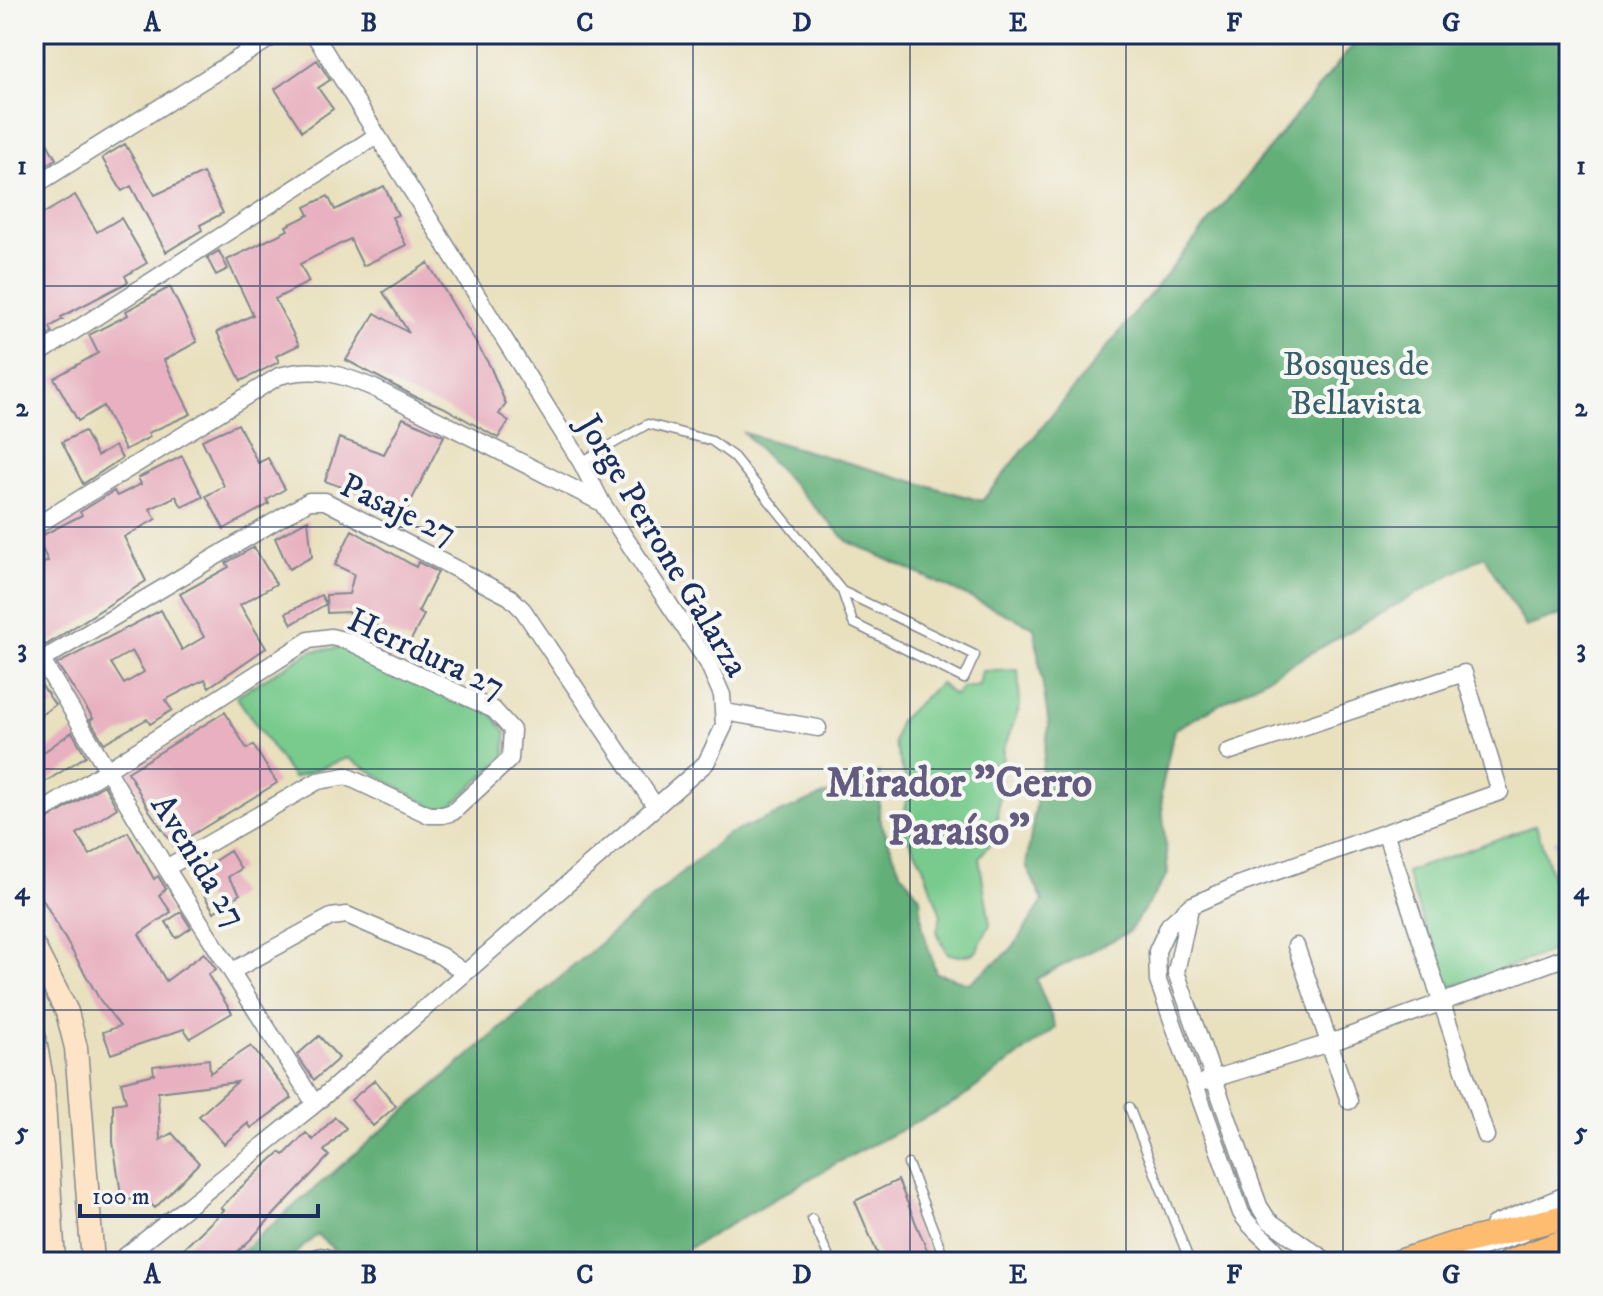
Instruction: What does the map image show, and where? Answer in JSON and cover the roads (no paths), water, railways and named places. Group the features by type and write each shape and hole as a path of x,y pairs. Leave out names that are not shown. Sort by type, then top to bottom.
{"main road":[{"path":"34,947 67,1012 76,1048 93,1262"},
{"path":"34,1035 43,1085 54,1262"},
{"path":"1399,1262 1452,1253 1567,1218"},
{"path":"1509,1262 1567,1218"}],"street":[{"path":"34,186 277,34"},
{"name":"Jorge Perrone Galarza","path":"118,1262 315,1104 656,807 714,752 725,712 708,663 602,503 581,462 314,34"},
{"path":"34,357 376,136"},
{"path":"34,527 279,376 304,369 344,376 374,388 602,503"},
{"name":"Pasaje 27","path":"38,654 309,501 325,501 510,597 523,610 656,807"},
{"name":"Herrdura 27","path":"34,817 309,640 331,637 348,641 494,710 512,730 510,759 453,812 429,815 346,776 332,776 318,781 166,868"},
{"name":"Avenida 27","path":"38,654 166,868 234,970 315,1104"},
{"path":"1228,752 1464,673 1500,792 1238,885 1190,906 1169,925 1157,951 1158,981 1241,1213 1256,1235 1273,1247 1282,1262"},
{"path":"725,712 818,728"},
{"path":"1386,835 1486,1136"},
{"path":"1190,906 1176,972 1262,1214 1328,1262"},
{"path":"234,970 331,917 347,915 441,956 465,973"},
{"path":"1296,946 1349,1101"},
{"path":"1196,1084 1330,1043 1569,956"},
{"path":"1553,1262 1569,1256"}],"lane":[{"path":"581,462 648,424 712,441 734,457 842,591 853,623 964,679 975,655 842,591"},
{"path":"1129,1107 1190,1262"},
{"path":"908,1164 946,1262"},
{"path":"812,1219 831,1262"},
{"path":"299,1262 316,1251 325,1251 340,1262"}],"district":[{"name":"Mirador \"Cerro Paraíso\"","path":"959,805"}],"park label":[{"name":"Bosques de Bellavista","path":"1356,382"}]}
